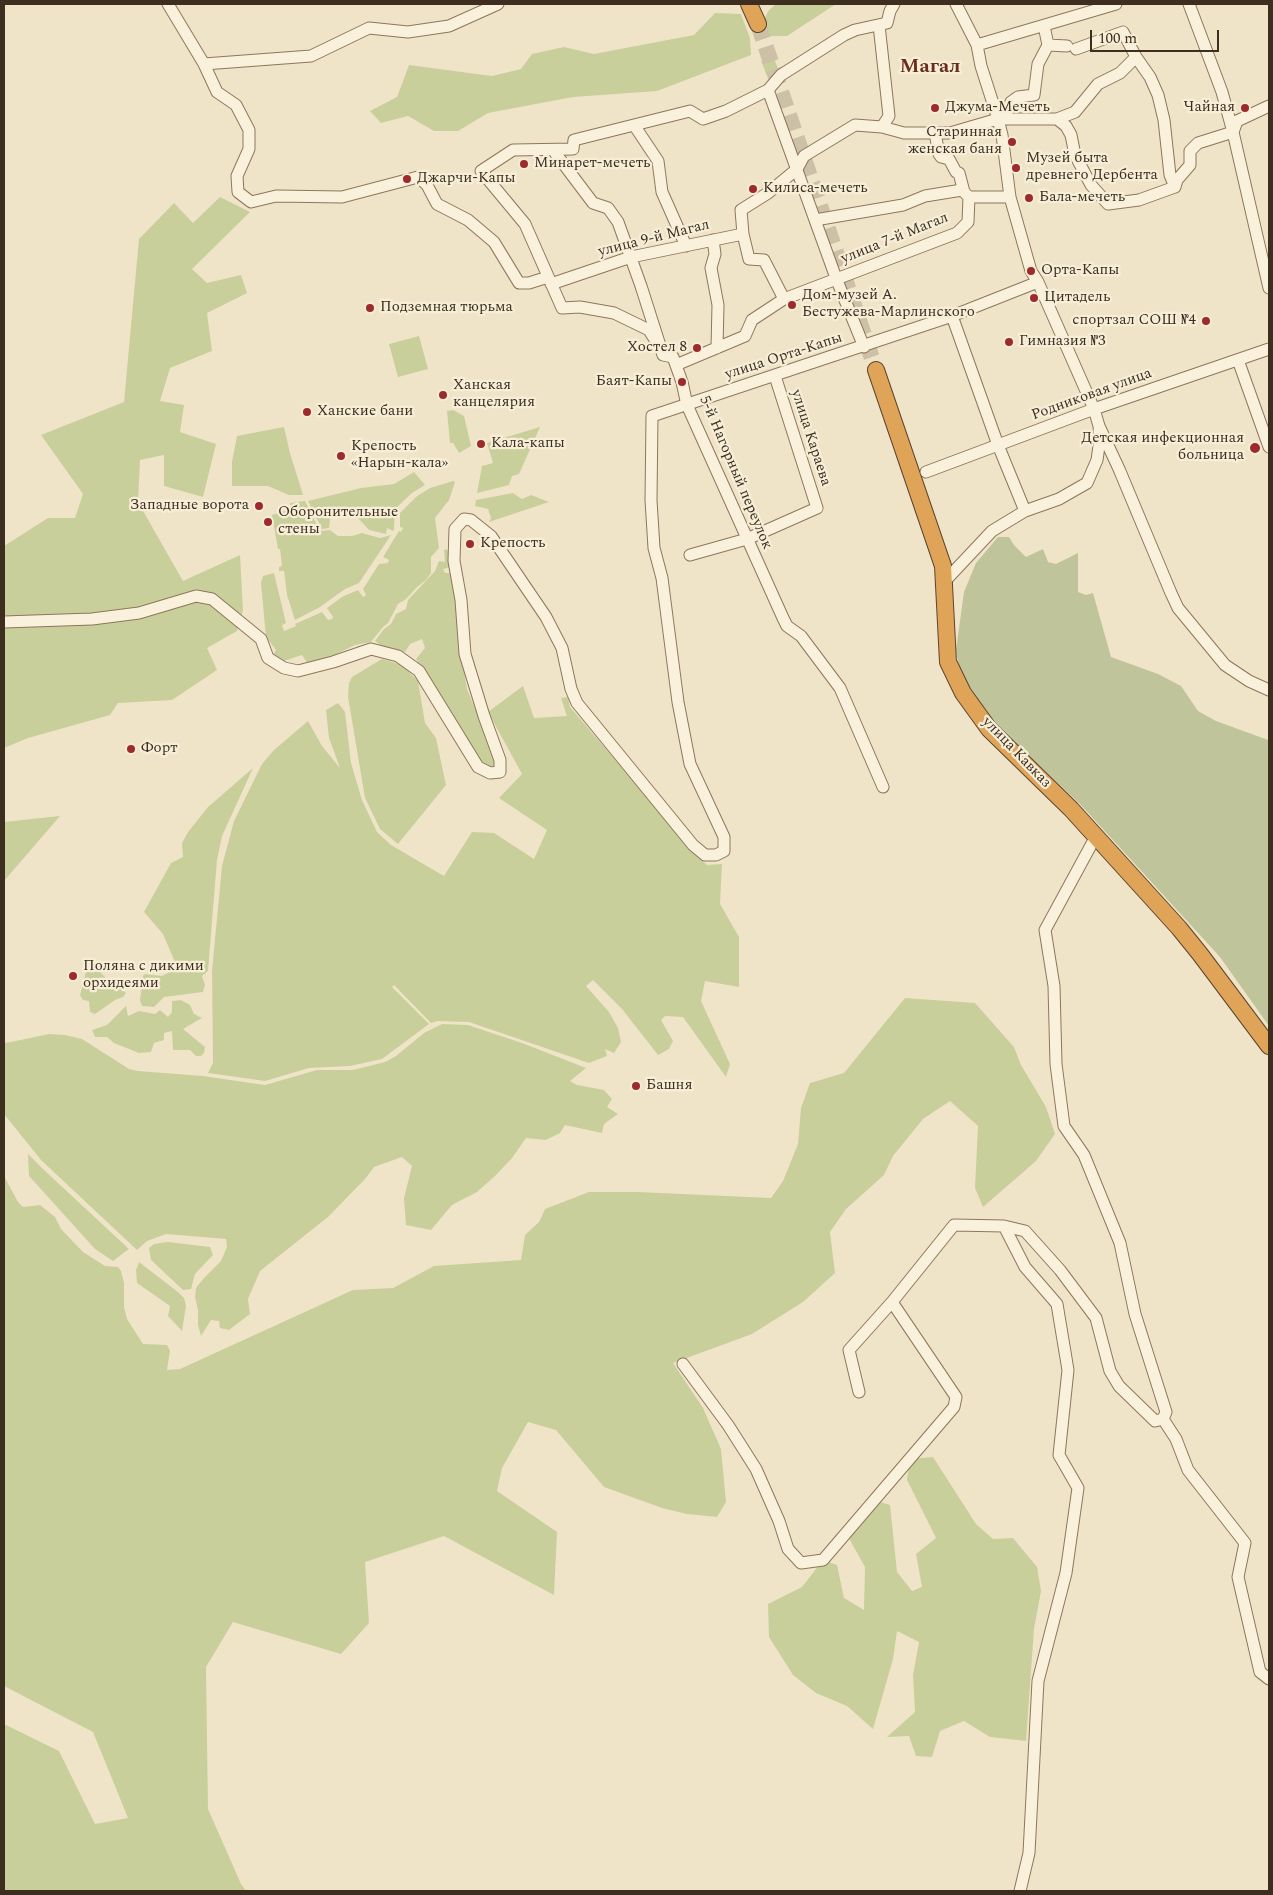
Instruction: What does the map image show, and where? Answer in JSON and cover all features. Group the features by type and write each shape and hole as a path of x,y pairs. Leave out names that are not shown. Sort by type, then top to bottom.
{"highway":[{"path":"749,4 758,24"},
{"name":"улица Кавказ","path":"876,370 943,566 948,662 963,693 989,729 1096,836 1200,954 1269,1046"}],"street":[{"path":"168,4 204,64 311,56 369,28 408,32 449,26 498,4"},
{"path":"659,346 649,330 614,313 580,307 562,308 525,224 482,171 513,150 573,149 574,140 634,125 690,112 703,119 726,111 768,90 781,75 822,50 831,42 855,30 888,23 894,4"},
{"path":"956,4 977,45 980,66 998,119 1002,135 1010,197 1031,271 1038,282 1094,409 1099,426 1178,608 1226,665 1249,681 1269,690"},
{"path":"977,45 1116,4"},
{"path":"1189,4 1222,92 1234,132 1268,274 1269,288"},
{"path":"880,25 889,116 882,127"},
{"path":"998,119 1007,112 1011,102 1018,97 1034,95 1038,64 1048,45 1044,26"},
{"path":"1048,45 1071,48 1123,32 1136,57 1150,77 1158,95 1164,120 1170,175 1175,187"},
{"path":"784,299 764,260 749,260 742,234 741,210 768,194 797,169 804,156 854,125 882,127 904,133 950,133 998,119 1057,119 1075,112 1098,84 1120,73 1136,57"},
{"name":"улица 9-й Магал","path":"204,64 217,92 236,105 248,130 249,149 237,176 238,192 251,202 276,196 342,197 418,177 427,185 437,204 468,220 494,242 519,283 550,281 631,257 742,234"},
{"path":"768,90 836,278 864,347"},
{"path":"1234,132 1237,121 1269,106"},
{"path":"1057,119 1066,126 1071,135 1075,155 1091,185 1108,204 1139,200 1175,187"},
{"path":"634,125 658,161 662,192 686,246"},
{"path":"1175,187 1177,180 1190,165 1190,151 1198,143 1214,136 1234,132"},
{"path":"935,133 939,154 942,157 949,158 956,172 959,173 966,194"},
{"name":"5-й Нагорный переулок","path":"553,150 593,203 608,208 618,222 659,346 663,355 674,357 687,405 787,626 801,636 840,688 883,787"},
{"path":"815,220 903,205 925,196 962,190 966,194 1010,197"},
{"name":"улица 7-й Магал","path":"676,365 745,336 752,320 784,299 957,232 968,222 966,194"},
{"path":"713,240 715,254 712,268 718,305 717,348"},
{"name":"улица Орта-Капы","path":"4,622 92,619 139,613 196,596 212,599 261,639 268,658 284,668 298,671 371,649 398,656 419,671 478,767 490,773 500,772 500,760 465,654 461,600 454,561 455,529 464,520 471,520 491,536 546,617 562,648 577,703 693,845 705,855 716,855 724,851 724,836 690,764 678,702 662,578 654,548 652,416 864,347 952,316 1038,282"},
{"path":"952,316 998,445 1025,511"},
{"name":"Родниковая улица","path":"926,472 1094,409 1269,349"},
{"path":"1238,360 1269,447"},
{"name":"улица Караева","path":"747,540 817,508 775,376"},
{"path":"945,581 992,531 1025,511 1059,499 1088,483 1097,460 1100,438 1099,426"},
{"path":"690,555 747,540"},
{"path":"1096,836 1045,930 1054,986 1056,1064 1064,1126 1084,1155 1120,1244 1134,1314 1166,1412 1163,1419"},
{"path":"859,1392 849,1350 892,1302 954,1225 1004,1226 1025,1232 1060,1270 1096,1318 1110,1371 1119,1386 1156,1421 1163,1419"},
{"path":"1004,1226 1025,1267 1057,1304 1068,1370 1059,1455 1078,1488 1066,1573 1038,1680 1029,1853 1020,1891"},
{"path":"683,1364 728,1425 756,1469 779,1521 788,1549 801,1563 823,1560 954,1407 956,1397 892,1302"},
{"path":"1163,1419 1176,1439 1188,1470 1245,1543 1238,1578 1260,1672 1269,1679"}],"green space":[{"path":"776,4 836,4 787,36 768,36 762,23 769,10"},
{"path":"715,13 741,14 750,38 751,55 657,91 573,97 488,113 458,131 434,131 408,116 381,123 370,111 397,97 409,65 492,76 521,69 532,54 564,47 594,54 694,35"},
{"path":"773,56 779,71 767,76 761,61"},
{"path":"220,197 250,212 192,269 207,283 241,275 247,293 207,313 212,351 170,368 160,401 184,405 180,432 216,444 203,497 164,486 164,455 140,460 138,502 183,581 240,555 243,610 237,631 207,648 217,670 172,700 118,703 110,715 28,738 4,748 4,546 48,518 75,518 83,494 41,435 124,402 139,239 174,203 193,223"},
{"path":"419,336 428,369 398,377 389,344"},
{"path":"453,410 464,416 471,446 459,453 453,443 450,443 447,411"},
{"path":"284,427 303,495 289,495 268,486 232,486 232,462 237,436"},
{"path":"540,427 519,474 512,476 509,485 477,493 482,466 493,463 487,443"},
{"path":"414,472 425,485 412,493 395,509 394,529 393,531 387,528 386,534 369,530 350,512 340,511 334,513 330,519 329,528 322,529 308,501 361,488 394,484"},
{"path":"455,482 449,500 435,518 439,548 431,557 431,573 406,599 398,604 388,623 371,642 355,645 328,658 308,664 302,655 281,662 272,656 276,650 266,637 261,583 263,576 274,573 286,623 282,625 284,631 322,612 328,620 332,619 333,617 327,608 342,597 358,590 363,597 366,595 363,589 379,564 388,563 389,560 383,557 399,531 401,532 403,528 400,527 400,513 416,497 430,488"},
{"path":"513,493 522,499 531,495 549,502 489,522 491,518 488,509 475,506 476,500"},
{"path":"305,501 320,531 330,530 338,536 352,536 362,533 380,538 391,535 359,583 345,589 320,607 295,620 287,595 284,571 279,571 279,567 282,566 280,549 278,549 272,515 291,509 290,503"},
{"path":"998,537 1009,537 1026,557 1043,549 1048,562 1056,564 1078,553 1078,592 1086,595 1093,593 1111,657 1158,674 1181,686 1198,711 1216,721 1269,739 1269,1026 1220,957 1080,804 1001,730 973,697 960,673 956,650 964,592 976,563"},
{"path":"446,549 449,552 451,567 443,569 445,573 452,573 467,689 496,760 492,767 485,765 476,755 416,659 425,648 422,639 410,644 405,652 383,647 375,641 384,629 391,624 396,614 406,609 408,600 435,571 439,561 445,562 444,550"},
{"path":"382,659 402,665 418,681 425,723 436,738 446,785 398,844 380,829 365,798 348,697 349,683 352,677"},
{"path":"523,686 534,718 567,716 561,698 568,697 570,707 692,850 707,865 722,864 720,904 739,937 739,987 705,981 701,1001 730,1064 726,1077 683,1017 665,1016 661,1020 673,1041 669,1049 658,1055 622,1009 593,980 586,986 609,1012 618,1028 621,1042 614,1053 605,1049 607,1056 589,1063 469,1022 437,1021 431,1023 394,985 392,987 429,1024 382,1059 350,1066 309,1068 265,1081 208,1073 213,1063 212,971 222,866 234,821 262,764 274,750 308,721 322,746 340,768 329,738 326,710 338,703 345,712 351,763 362,800 377,832 391,845 444,876 472,832 494,833 534,859 547,830 499,798 522,774 488,712"},
{"path":"253,768 222,836 217,860 208,971 202,976 205,985 203,992 164,997 154,1007 142,1006 140,1000 143,976 145,974 162,976 177,967 163,934 144,912 171,863 183,857 182,843 188,832 208,807"},
{"path":"60,816 4,881 4,822"},
{"path":"90,967 95,972 100,972 126,993 123,997 115,1000 95,1014 90,1012 89,1001 83,1000 80,995 86,972"},
{"path":"905,998 975,1003 1014,1047 1021,1065 1046,1107 1055,1134 1036,1161 983,1207 975,1188 978,1126 950,1101 923,1119 893,1156 884,1175 846,1209 830,1232 835,1273 803,1302 752,1334 673,1363 703,1408 721,1449 726,1502 717,1517 687,1514 662,1508 604,1487 556,1430 528,1422 502,1468 497,1491 557,1532 554,1595 444,1536 365,1562 369,1623 341,1654 233,1622 206,1667 208,1809 241,1884 246,1891 4,1891 4,1724 59,1751 95,1824 128,1818 93,1732 4,1686 4,1176 18,1202 23,1207 40,1205 55,1217 61,1229 83,1252 105,1266 118,1267 124,1283 124,1307 127,1319 143,1344 167,1345 170,1351 167,1370 180,1369 353,1290 393,1288 434,1266 521,1260 525,1235 539,1222 545,1209 589,1192 638,1192 771,1198 783,1181 798,1144 801,1108 810,1083 844,1073"},
{"path":"181,1000 190,1005 194,1014 202,1018 183,1029 205,1047 204,1053 201,1056 196,1056 190,1050 173,1050 172,1031 164,1033 164,1040 154,1043 151,1052 139,1053 114,1043 107,1037 95,1037 92,1030 107,1025 126,1006 128,1016 139,1011 155,1014 160,1010 168,1017 172,1012 172,1001"},
{"path":"442,1024 468,1025 522,1043 586,1068 570,1081 577,1085 604,1090 612,1099 607,1107 618,1114 604,1124 602,1133 565,1125 560,1133 546,1140 526,1138 512,1158 495,1176 477,1192 452,1205 431,1230 406,1225 404,1198 412,1166 402,1157 374,1167 365,1179 328,1217 260,1271 248,1299 250,1314 229,1330 220,1328 219,1321 211,1320 201,1336 195,1297 196,1288 221,1261 227,1247 226,1239 166,1234 147,1241 137,1250 41,1160 4,1114 4,1043 49,1034 65,1035 82,1039 129,1069 203,1076 265,1085 317,1070 353,1070 385,1062 396,1056 424,1033"},
{"path":"28,1154 129,1249 113,1261 95,1249 29,1176"},
{"path":"168,1242 210,1247 213,1255 195,1274 191,1289 183,1290 151,1260 149,1248 154,1244"},
{"path":"139,1262 184,1298 186,1306 182,1331 168,1316 170,1306 137,1283 136,1270"},
{"path":"933,1457 976,1524 993,1539 1013,1538 1037,1567 1041,1591 1034,1629 1026,1741 990,1737 964,1721 940,1731 932,1757 916,1756 909,1736 887,1737 915,1712 913,1675 919,1642 897,1631 893,1659 873,1729 847,1706 816,1693 793,1675 769,1637 768,1604 802,1587 823,1560 837,1565 844,1598 864,1610 865,1567 846,1533 874,1500 890,1505 897,1572 912,1591 922,1587 916,1554 936,1538 907,1480 910,1459"}],"tunnel":[{"path":"758,24 876,370"}],"place":[{"name":"Джума-Мечеть","path":"935,108"},
{"name":"Чайная","path":"1245,108"},
{"name":"Старинная женская баня","path":"1012,142"},
{"name":"Минарет-мечеть","path":"524,164"},
{"name":"Музей быта древнего Дербента","path":"1016,168"},
{"name":"Джарчи-Капы","path":"407,179"},
{"name":"Килиса-мечеть","path":"753,189"},
{"name":"Бала-мечеть","path":"1029,198"},
{"name":"Орта-Капы","path":"1031,271"},
{"name":"Цитадель","path":"1034,298"},
{"name":"Дом-музей А. Бестужева-Марлинского","path":"792,305"},
{"name":"Подземная тюрьма","path":"370,308"},
{"name":"спортзал СОШ №4","path":"1206,321"},
{"name":"Гимназия №3","path":"1009,342"},
{"name":"Хостел 8","path":"697,348"},
{"name":"Баят-Капы","path":"682,382"},
{"name":"Ханская канцелярия","path":"443,395"},
{"name":"Ханские бани","path":"307,412"},
{"name":"Кала-капы","path":"481,444"},
{"name":"Детская инфекционная больница","path":"1255,448"},
{"name":"Крепость «Нарын-кала»","path":"341,456"},
{"name":"Западные ворота","path":"259,506"},
{"name":"Оборонительные стены","path":"268,522"},
{"name":"Крепость","path":"470,544"},
{"name":"Форт","path":"131,749"},
{"name":"Поляна с дикими орхидеями","path":"73,976"},
{"name":"Башня","path":"636,1086"}],"district":[{"name":"Магал","path":"930,68"}]}
